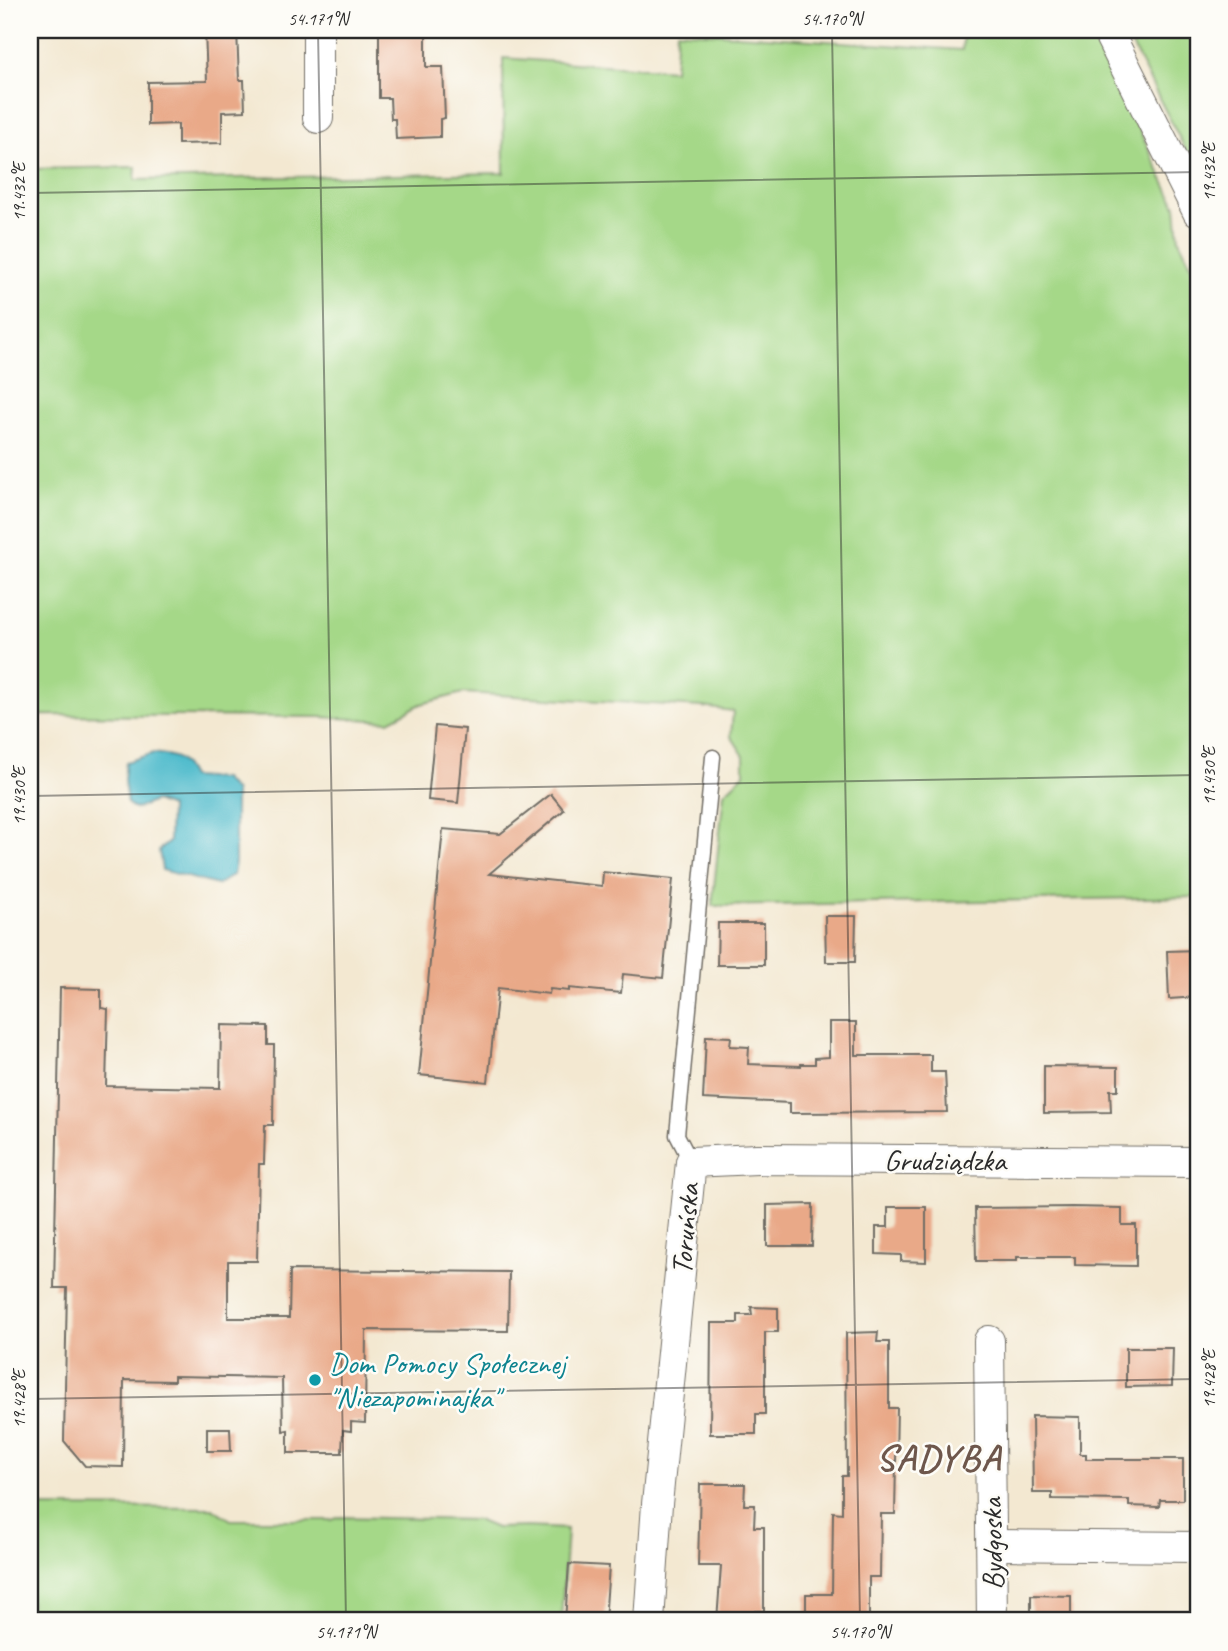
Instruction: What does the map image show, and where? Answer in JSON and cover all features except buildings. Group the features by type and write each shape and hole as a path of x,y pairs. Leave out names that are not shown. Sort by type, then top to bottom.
{"street":[{"path":"318,30 318,118"},
{"path":"1107,30 1198,212"},
{"name":"Grudziądzka","path":"691,1162 757,1159 1198,1161"},
{"name":"Toruńska","path":"649,1621 657,1504 691,1162"},
{"name":"Bydgoska","path":"989,1341 992,1621"},
{"path":"992,1545 1198,1547"}],"lane":[{"name":"Toruńska","path":"691,1162 677,1135 713,757"}],"green space":[{"path":"964,30 1091,30 1176,206 1179,240 1198,279 1198,897 712,906 724,793 744,774 744,756 731,736 733,711 463,693 421,704 389,721 321,717 36,715 30,1080 30,169 136,167 135,180 504,173 503,58 674,70 677,31 962,50"},
{"path":"1124,30 1198,30 1198,174"},
{"path":"31,1507 212,1508 231,1520 332,1520 340,1517 477,1520 496,1528 567,1529 561,1621 30,1621"}],"water":[{"path":"154,753 177,758 191,777 223,779 235,792 233,875 217,885 162,870 159,850 169,842 170,807 155,801 135,809 127,803 124,780 126,762"}],"place":[{"name":"Dom Pomocy Społecznej \"Niezapominajka\"","path":"315,1380"}],"district":[{"name":"SADYBA","path":"939,1457"}]}
